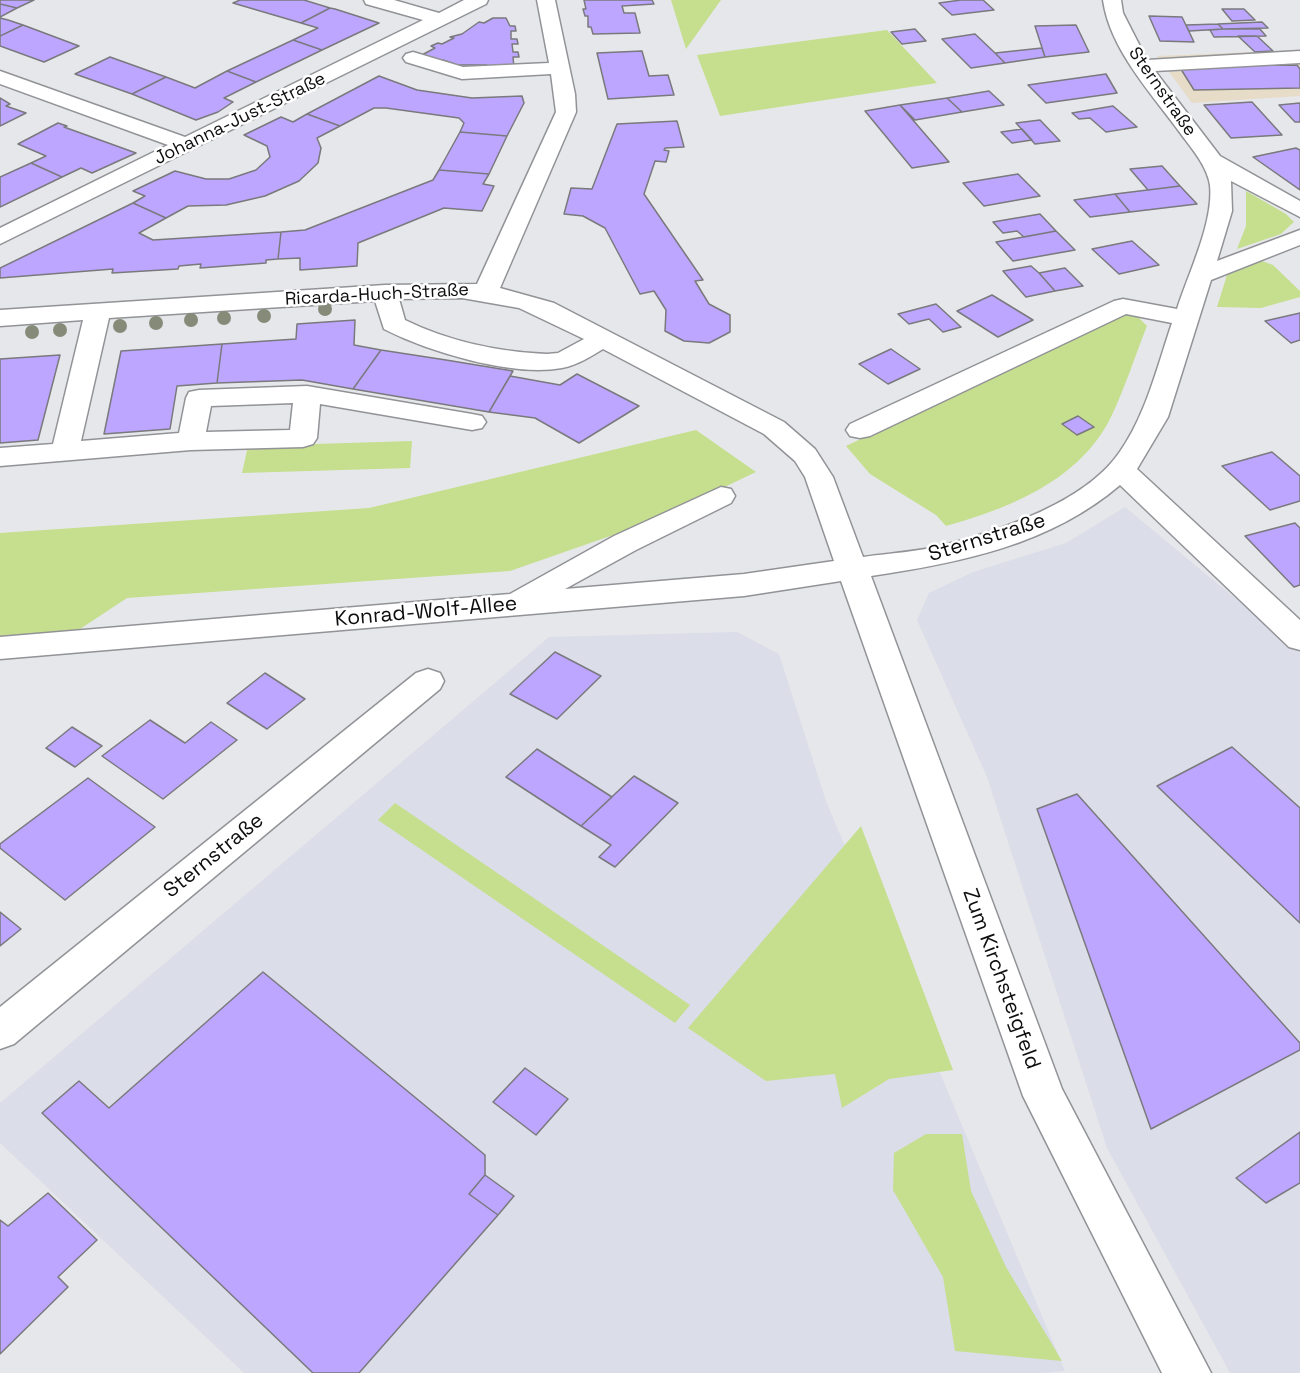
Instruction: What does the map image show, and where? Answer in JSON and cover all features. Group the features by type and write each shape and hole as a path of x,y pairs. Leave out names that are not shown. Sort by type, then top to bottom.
{"street":[{"path":"373,0 440,19"},
{"name":"Johanna-Just-Straße","path":"0,237 479,0"},
{"path":"486,291 564,122 565,94 546,0"},
{"name":"Sternstraße","path":"852,569 946,555 1041,524 1091,495 1121,470 1132,456 1154,417 1221,211 1221,184 1212,161 1141,66 1126,41 1114,13 1112,0"},
{"path":"1141,66 1300,57"},
{"path":"413,58 462,73 560,68"},
{"path":"0,77 187,145"},
{"path":"1212,161 1300,210"},
{"path":"1199,276 1300,237"},
{"name":"Ricarda-Huch-Straße","path":"0,318 451,289 486,291 518,298 545,308 767,425 796,446 819,477 852,569"},
{"path":"385,292 393,324 409,334 507,360 560,361 602,339"},
{"path":"860,430 1123,306 1186,318"},
{"path":"65,452 98,311"},
{"path":"191,441 199,398 308,394 472,422"},
{"path":"0,457 191,441 303,438 308,394"},
{"path":"1121,470 1300,639"},
{"path":"513,605 625,543 721,496"},
{"name":"Konrad-Wolf-Allee","path":"0,648 744,585 852,569"},
{"name":"Zum Kirchsteigfeld","path":"852,569 1044,1096 1187,1373"},
{"name":"Sternstraße","path":"0,1031 428,681"}],"shaded area":[{"path":"1300,50 1300,96 1192,103 1157,56"},
{"path":"1125,507 1300,652 1300,1373 1230,1373 1107,1148 987,777 917,620 929,593 973,572 1066,543"},
{"path":"737,632 779,654 826,801 1065,1371 1044,1373 244,1373 0,1143 0,1103 549,637"}],"green space":[{"path":"671,0 721,0 686,49"},
{"path":"887,30 937,83 720,116 697,55"},
{"path":"1246,191 1286,214 1294,222 1281,234 1237,249 1246,226"},
{"path":"1262,261 1273,265 1300,291 1300,297 1261,308 1217,307 1227,275"},
{"path":"1125,313 1139,318 1147,326 1111,417 1098,439 1081,458 1041,488 1018,500 946,526 936,515 870,474 846,446"},
{"path":"696,430 756,472 619,533 510,571 127,598 77,631 0,636 0,533 369,508"},
{"path":"412,441 410,468 242,473 248,446"},
{"path":"395,803 690,1005 675,1023 378,820"},
{"path":"861,826 953,1070 889,1079 842,1108 835,1074 766,1081 688,1028"},
{"path":"926,1134 962,1134 971,1191 1006,1267 1062,1361 955,1351 943,1277 893,1190 894,1153"}],"building":[{"path":"0,0 34,0 17,8 0,4"},
{"path":"240,0 304,0 330,8 301,23 233,3"},
{"path":"584,0 652,0 654,4 622,6 624,13 635,13 640,33 593,34 591,27 588,27 588,16 585,16 583,9 586,9"},
{"path":"983,0 994,10 952,15 939,3"},
{"path":"0,4 17,8 0,17"},
{"path":"330,8 379,23 322,50 293,40 318,28 301,23"},
{"path":"1222,9 1244,9 1255,20 1232,21"},
{"path":"1149,16 1182,17 1194,42 1160,41"},
{"path":"0,18 8,20 23,25 0,36"},
{"path":"493,18 506,18 510,26 515,26 516,31 511,31 511,39 517,39 518,44 512,44 513,52 518,52 519,57 513,57 514,67 487,68 487,65 457,65 420,56 435,48 431,46 442,44 454,38 450,37 462,34 479,22 484,23"},
{"path":"1262,22 1268,28 1223,29 1218,24"},
{"path":"1218,24 1223,29 1189,31 1186,25"},
{"path":"23,25 79,46 44,62 0,46 0,36"},
{"path":"1076,25 1089,52 1045,57 1035,26"},
{"path":"915,29 926,41 902,44 891,32"},
{"path":"1260,29 1266,36 1214,37 1210,30"},
{"path":"975,34 1005,63 971,68 942,39"},
{"path":"1238,36 1257,36 1273,51 1255,52"},
{"path":"293,40 322,50 256,82 227,71"},
{"path":"1042,48 1045,57 1005,63 995,53"},
{"path":"642,51 649,76 668,75 674,95 608,99 597,53"},
{"path":"110,57 166,77 132,94 75,74"},
{"path":"1297,65 1300,69 1300,88 1194,90 1179,66"},
{"path":"227,71 256,82 224,98 233,102 218,112 196,120 132,94 166,77 195,88"},
{"path":"1106,74 1117,93 1046,103 1028,85"},
{"path":"379,76 417,90 472,98 522,96 524,103 507,136 460,132 464,123 459,118 386,108 374,108 340,126 307,114"},
{"path":"989,91 1004,105 962,112 947,98"},
{"path":"0,98 10,104 6,106 26,113 0,126"},
{"path":"947,98 962,112 915,120 900,105"},
{"path":"1252,102 1282,135 1231,138 1204,105"},
{"path":"1300,103 1300,122 1295,122 1279,105"},
{"path":"900,105 949,162 912,168 865,111"},
{"path":"1113,106 1137,127 1106,132 1090,118 1079,119 1072,113"},
{"path":"307,114 340,126 317,138 321,148 318,163 299,181 265,196 226,205 188,206 166,218 133,203 145,196 133,191 175,171 206,179 229,179 256,170 270,157 267,146 244,135 281,117 293,122"},
{"path":"1040,120 1060,141 1035,144 1016,123"},
{"path":"677,121 684,147 665,148 664,150 669,151 666,162 655,161 644,194 703,280 695,281 709,304 730,315 730,332 709,343 684,341 665,331 666,310 654,291 640,294 605,228 583,216 564,214 571,188 592,189 617,124"},
{"path":"58,123 136,153 92,173 81,168 62,177 31,163 46,156 18,144"},
{"path":"1022,129 1032,140 1012,143 1001,132"},
{"path":"460,132 507,136 489,174 439,170"},
{"path":"1296,148 1300,150 1300,190 1253,157"},
{"path":"31,163 62,177 0,207 0,177"},
{"path":"1162,166 1180,186 1148,190 1130,169"},
{"path":"439,170 489,174 483,184 494,186 482,211 444,208 358,243 357,266 300,270 300,258 278,259 281,232 305,230 433,180"},
{"path":"1018,174 1040,196 984,206 963,183"},
{"path":"1180,186 1197,204 1130,212 1115,194"},
{"path":"1115,194 1130,212 1090,217 1074,200"},
{"path":"133,203 166,218 139,233 153,240 281,232 278,259 266,260 266,263 200,268 201,264 179,266 178,269 112,273 113,269 0,278 0,268"},
{"path":"1040,214 1056,231 1024,237 1017,231 1003,233 993,222"},
{"path":"1056,231 1075,250 1013,261 996,242"},
{"path":"1132,241 1159,265 1119,274 1092,249"},
{"path":"1031,266 1055,291 1026,297 1003,271"},
{"path":"1065,268 1083,286 1055,291 1039,273"},
{"path":"992,295 1033,320 998,337 957,311"},
{"path":"936,304 961,327 943,332 929,319 909,324 898,314"},
{"path":"1300,313 1300,340 1291,343 1265,321"},
{"path":"355,320 354,345 381,350 353,389 302,380 217,383 222,344 296,339 297,324"},
{"path":"222,344 217,383 177,386 170,429 104,434 121,351"},
{"path":"891,349 920,369 888,384 859,364"},
{"path":"381,350 513,371 489,412 353,389"},
{"path":"60,355 38,440 0,443 0,359"},
{"path":"577,374 639,406 579,443 535,418 489,412 510,376 560,385"},
{"path":"1078,416 1094,427 1077,435 1062,424"},
{"path":"1272,452 1300,476 1300,501 1270,510 1222,466"},
{"path":"1295,523 1300,528 1300,585 1294,587 1245,536"},
{"path":"555,652 601,676 557,719 510,694"},
{"path":"265,673 305,699 267,729 227,703"},
{"path":"150,720 185,743 211,722 237,740 163,799 102,756"},
{"path":"72,727 102,746 75,767 46,748"},
{"path":"1232,747 1300,808 1300,923 1157,786"},
{"path":"537,749 612,797 581,826 506,777"},
{"path":"634,776 678,803 615,867 599,857 611,845 581,826"},
{"path":"88,778 155,827 65,900 0,848 0,844"},
{"path":"1077,794 1300,1043 1300,1050 1151,1129 1037,809"},
{"path":"0,912 21,929 0,946"},
{"path":"263,972 485,1155 485,1175 469,1194 498,1215 359,1373 313,1373 42,1113 79,1081 109,1108"},
{"path":"525,1068 568,1099 536,1135 493,1102"},
{"path":"1300,1132 1300,1183 1266,1203 1236,1178"},
{"path":"485,1175 514,1196 498,1215 469,1194"},
{"path":"48,1193 97,1240 58,1277 68,1287 0,1354 0,1220 8,1226"}]}
